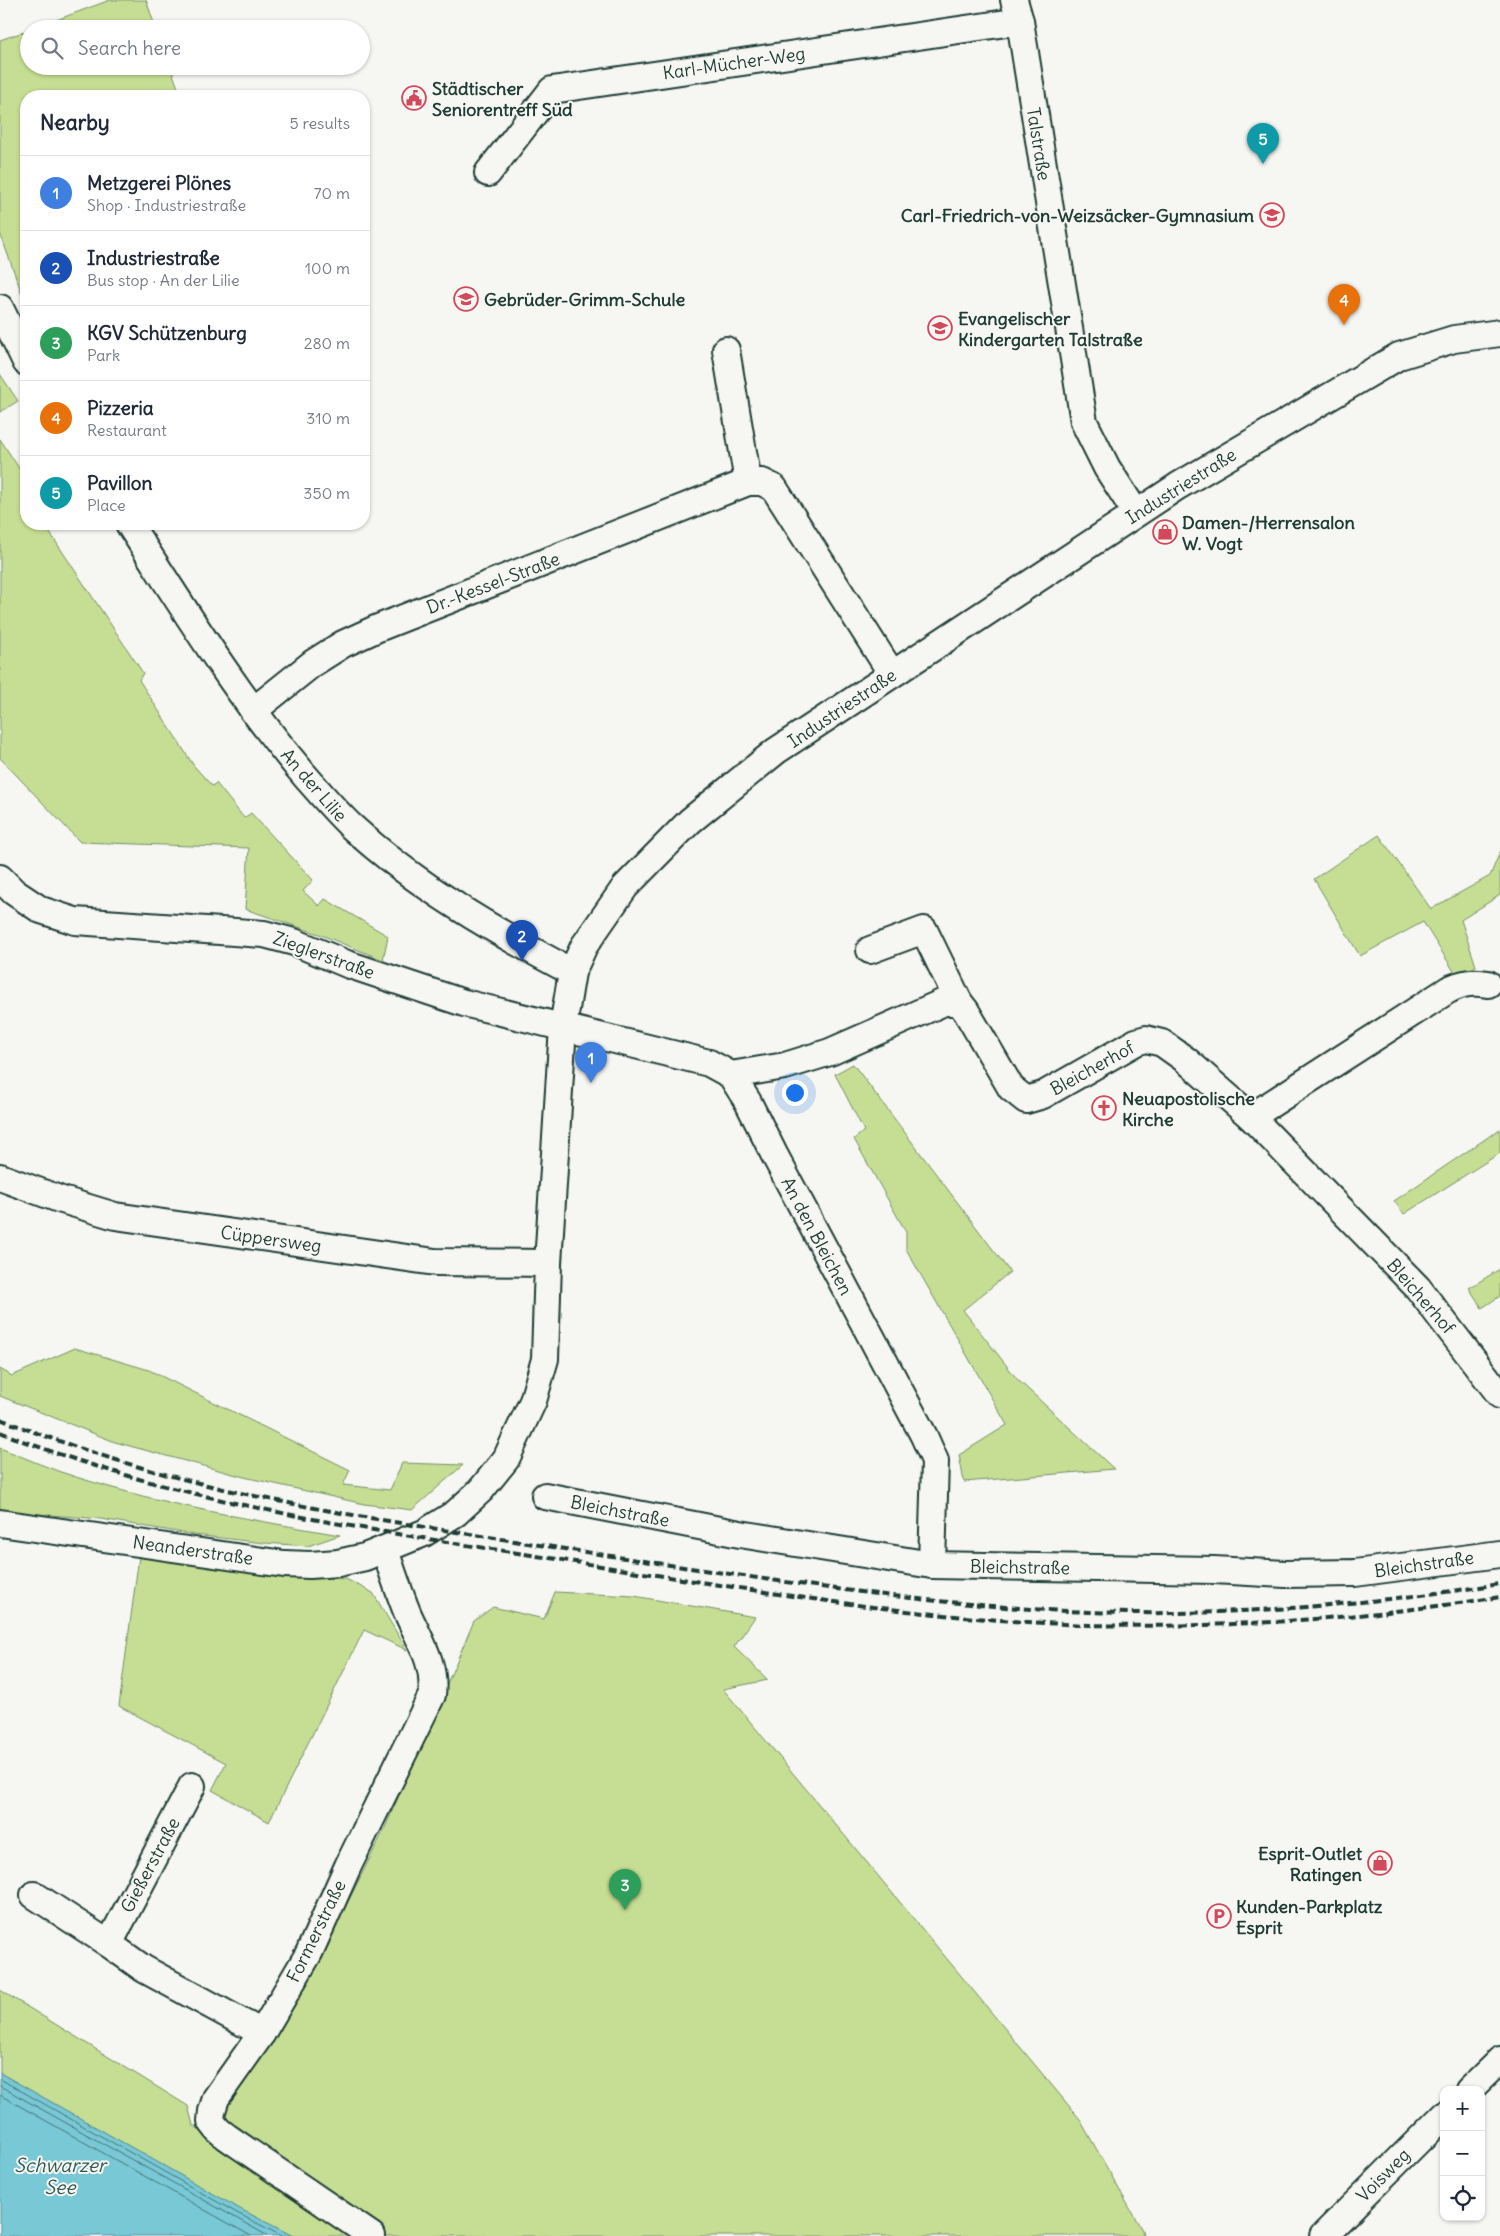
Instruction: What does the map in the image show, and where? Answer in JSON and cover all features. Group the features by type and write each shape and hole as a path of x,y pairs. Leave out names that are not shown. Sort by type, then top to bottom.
{"street":[{"name":"Karl-Mücher-Weg","path":"488,173 552,90 1017,10"},
{"name":"Talstraße","path":"1017,10 1084,422 1107,468 1136,513"},
{"path":"0,308 20,350"},
{"name":"Industriestraße","path":"385,1550 424,1533 456,1513 482,1490 506,1459 533,1401 545,1359 548,1263 563,1027 572,972 584,946 625,887 690,821 776,751 1178,486 1399,356 1454,338 1500,333"},
{"path":"726,350 748,482 762,482 774,488 892,674"},
{"name":"Dr.-Kessel-Straße","path":"253,711 313,663 343,644 378,628 748,482"},
{"name":"An der Lilie","path":"133,530 253,711 281,747 351,826 393,862 465,913 572,972"},
{"name":"Zieglerstraße","path":"5,892 41,910 75,921 264,934 294,942 347,964 464,1003 563,1027"},
{"name":"Bleicherhof","path":"870,950 924,930 958,1002 966,1011 1011,1088 1026,1100 1043,1095 1146,1039 1162,1043 1186,1060 1251,1117 1418,1288 1500,1395"},
{"path":"1251,1117 1448,990 1461,983 1479,982 1488,984"},
{"path":"731,1075 784,1066 830,1052 933,1006 944,1002 958,1002"},
{"name":"An den Bleichen","path":"563,1027 709,1063 731,1075 748,1102 924,1436 935,1462 932,1566"},
{"name":"Cüppersweg","path":"0,1177 59,1199 115,1216 435,1262 548,1263"},
{"name":"Bleichstraße","path":"545,1496 740,1534 932,1566 1214,1570 1285,1574 1355,1573 1500,1554"},
{"name":"Neanderstraße","path":"0,1523 284,1564 338,1563 385,1550"},
{"name":"Formerstraße","path":"372,2236 218,2130 211,2121 216,2098 262,2033 309,1953 348,1866 432,1695 434,1679 430,1661 396,1583 385,1550"},
{"name":"Gießerstraße","path":"109,1944 192,1786"},
{"path":"34,1895 144,1969 262,2033"},
{"path":"1473,2086 1500,2060"},
{"name":"Voisweg","path":"1323,2236 1440,2118"}],"green space":[{"path":"110,0 146,0 153,20 56,20"},
{"path":"20,33 20,75 173,75 179,90 20,90 20,288 0,233 0,40"},
{"path":"0,374 18,401 0,412"},
{"path":"0,439 20,470 20,530 48,530 143,673 139,680 194,766 212,786 216,783 244,818 251,813 313,880 303,891 319,906 325,899 388,936 383,960 319,934 245,909 249,848 80,842 0,758"},
{"path":"1379,835 1431,909 1490,876 1500,852 1500,895 1461,920 1476,966 1457,976 1423,922 1360,956 1314,879"},
{"path":"853,1064 1010,1272 963,1310 1017,1379 1114,1469 964,1482 959,1455 1007,1425 906,1249 906,1232 854,1139 864,1131 835,1074"},
{"path":"1500,1129 1500,1153 1404,1214 1394,1201"},
{"path":"1500,1269 1500,1296 1482,1308 1469,1288"},
{"path":"75,1348 149,1370 350,1470 343,1485 390,1490 402,1463 463,1465 412,1510 364,1504 244,1477 115,1442 0,1396 0,1369 12,1376"},
{"path":"0,1448 49,1468 111,1488 176,1504 340,1535 308,1546 264,1543 195,1535 101,1519 0,1511"},
{"path":"139,1556 284,1576 346,1579 373,1593 407,1650 364,1630 269,1822 212,1790 226,1763 119,1706"},
{"path":"555,1592 634,1596 755,1617 734,1647 768,1680 723,1689 1079,2118 1142,2230 1143,2236 386,2236 234,2134 221,2119 221,2104 258,2059 303,1991 384,1830 474,1621 493,1607 544,1619"},
{"path":"0,1990 188,2106 193,2125 351,2236 293,2236 240,2209 0,2073"}],"water":[{"name":"Schwarzer See","path":"0,2073 240,2209 293,2236 0,2236"}],"railway":[{"path":"0,1419 78,1448 157,1472 299,1505 565,1549 761,1579 892,1596 957,1603 1089,1612 1192,1613 1295,1608 1398,1598 1500,1584"},
{"path":"0,1432 67,1457 134,1478 271,1511 410,1536 751,1590 886,1609 1021,1622 1141,1626 1244,1623 1347,1616 1500,1597"}],"place":[{"name":"Städtischer Seniorentreff Süd","path":"414,98"},
{"name":"Pavillon","path":"1263,164"},
{"name":"Carl-Friedrich-von-Weizsäcker-Gymnasium","path":"1272,215"},
{"name":"Gebrüder-Grimm-Schule","path":"466,299"},
{"name":"Pizzeria","path":"1344,325"},
{"name":"Evangelischer Kindergarten Talstraße","path":"940,328"},
{"name":"Damen-/Herrensalon W. Vogt","path":"1165,532"},
{"name":"Industriestraße","path":"522,961"},
{"name":"Metzgerei Plönes","path":"591,1083"},
{"name":"Neuapostolische Kirche","path":"1104,1108"},
{"name":"Esprit-Outlet Ratingen","path":"1380,1863"},
{"name":"KGV Schützenburg","path":"625,1910"},
{"name":"Kunden-Parkplatz Esprit","path":"1219,1916"}]}
